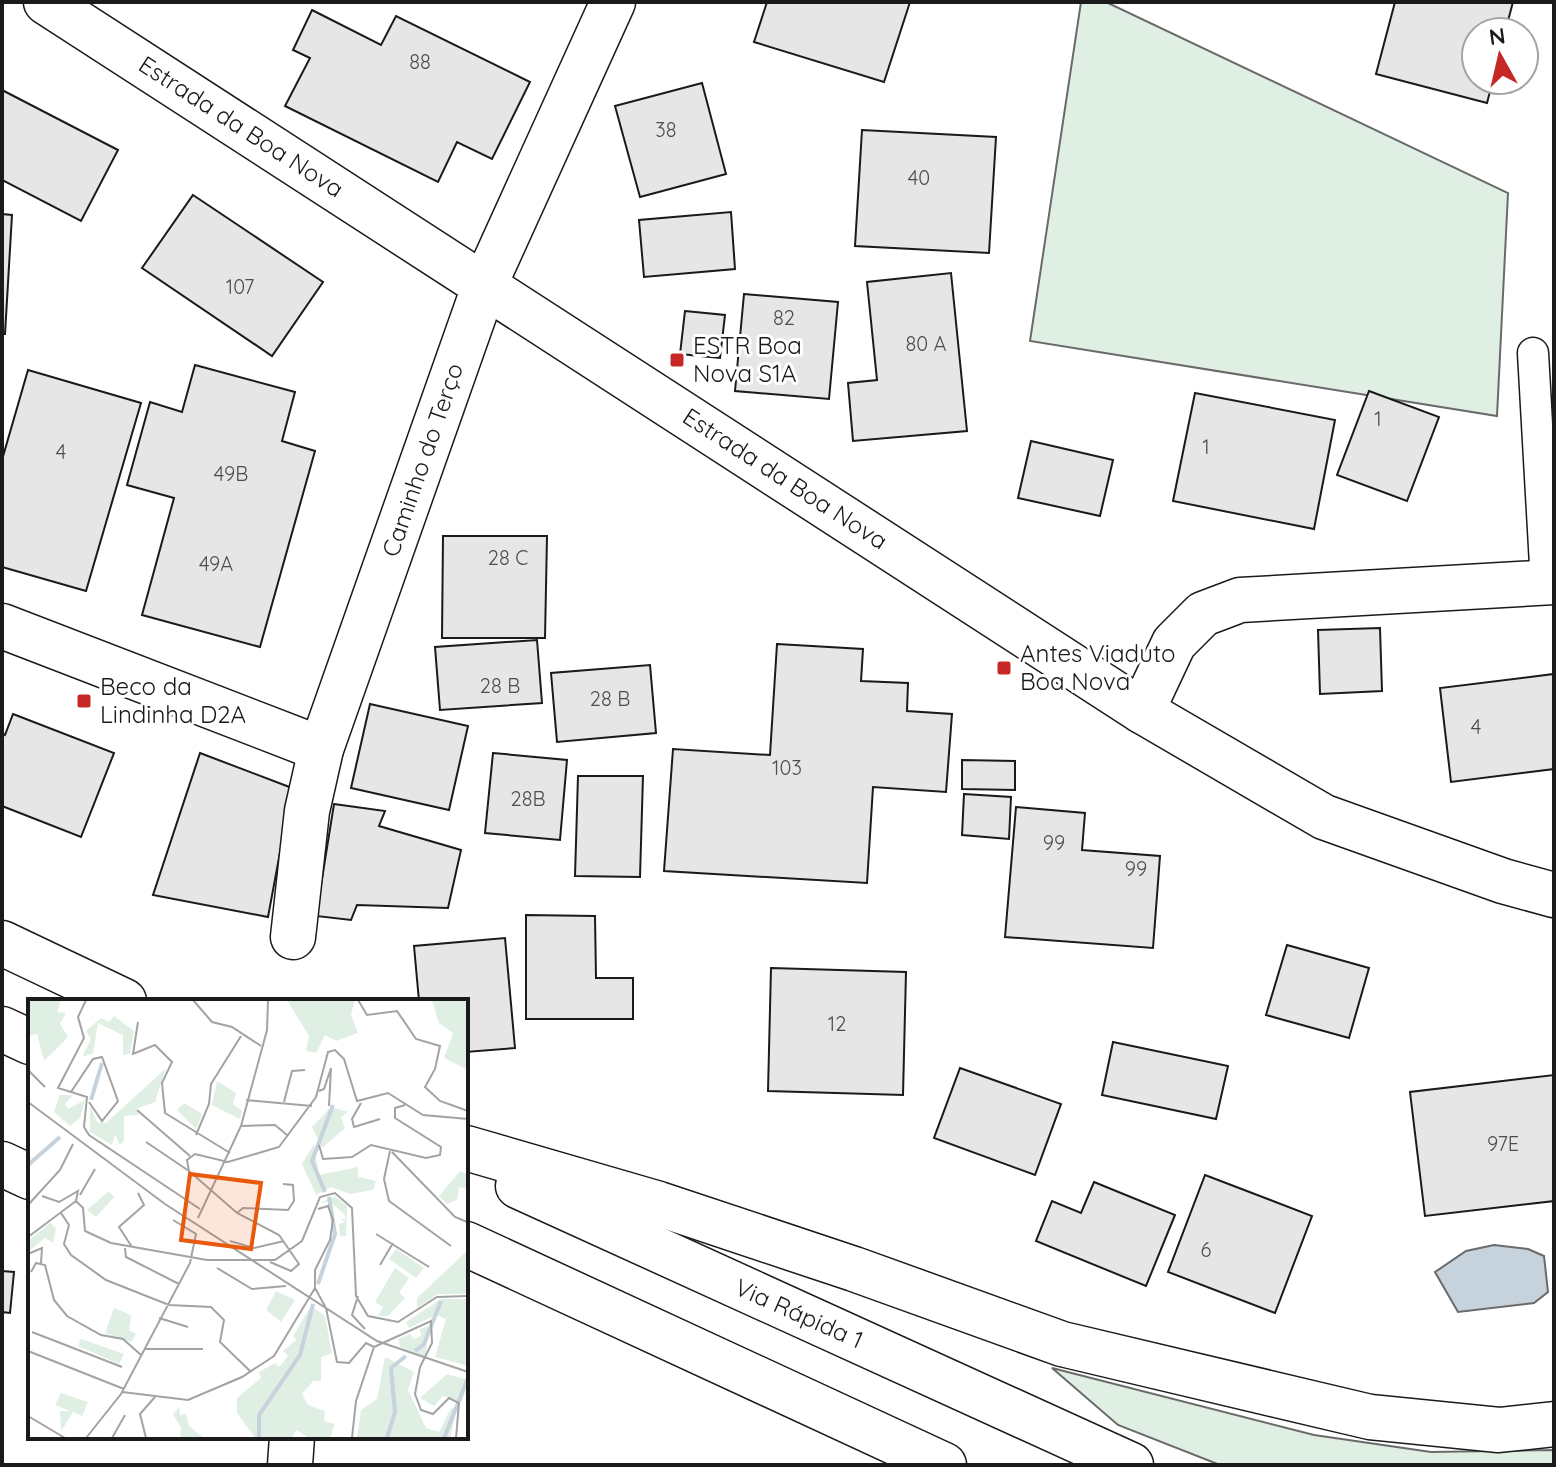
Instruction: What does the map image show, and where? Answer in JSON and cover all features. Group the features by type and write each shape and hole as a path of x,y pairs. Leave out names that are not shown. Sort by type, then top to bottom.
{"main road":[{"name":"Estrada da Boa Nova","path":"46,2 1142,711 1324,817 1503,881 1554,895"},
{"name":"Caminho do Terço","path":"293,937 307,811 321,749 485,284 613,2"},
{"path":"1142,711 1174,643 1203,614 1240,600 1550,583"},
{"path":"2,626 321,749"},
{"path":"2,943 120,999"},
{"path":"2,1029 28,1041"},
{"path":"468,1149 689,1214 1062,1344 1370,1417 1499,1430 1554,1424"},
{"name":"Via Rápida 1","path":"468,1163 1131,1465"},
{"path":"2,1164 28,1176"},
{"path":"468,1245 944,1465"},
{"path":"290,1465 292,1439"}],"lane":[{"path":"1533,353 1550,583"}],"green space":[{"path":"1081,2 1106,2 1508,193 1497,416 1030,341"},
{"path":"1052,1368 1314,1435 1431,1452 1554,1450 1554,1465 1220,1465 1118,1425"}],"shaded area":[{"path":"1494,1245 1528,1249 1544,1256 1548,1292 1534,1303 1458,1312 1435,1272 1466,1251"}],"building":[{"path":"767,2 910,2 884,82 754,42"},
{"path":"1395,2 1513,2 1509,16 1460,16 1460,96 1376,74"},
{"path":"312,10 381,45 396,16 530,82 492,159 457,142 438,182 285,106 310,58 293,50"},
{"path":"702,83 726,174 640,197 615,106"},
{"path":"2,90 118,150 81,221 2,180"},
{"path":"1460,96 1489,96 1487,103"},
{"path":"862,130 996,137 989,253 855,246"},
{"path":"193,195 323,282 272,356 142,268"},
{"path":"731,212 735,269 644,277 639,220"},
{"path":"2,214 12,215 5,334 2,334"},
{"path":"951,273 967,431 853,441 848,383 877,380 867,282"},
{"path":"744,294 838,302 829,399 735,391"},
{"path":"685,311 725,315 720,358 680,354"},
{"path":"195,365 295,392 282,441 315,451 260,647 142,615 174,498 127,485 150,402 182,412"},
{"path":"28,370 141,403 86,591 2,567 2,460"},
{"path":"1369,391 1439,417 1407,501 1337,475"},
{"path":"1195,393 1335,420 1314,529 1173,501"},
{"path":"1031,441 1113,460 1100,516 1018,498"},
{"path":"443,536 547,536 545,638 442,638"},
{"path":"1380,628 1382,691 1320,694 1318,630"},
{"path":"537,640 542,703 440,710 435,647"},
{"path":"777,644 863,649 861,681 908,683 907,711 952,714 946,792 873,787 867,883 664,871 673,749 770,755"},
{"path":"650,665 656,733 557,742 551,673"},
{"path":"1554,674 1554,769 1451,782 1440,688"},
{"path":"370,704 468,726 449,810 351,788"},
{"path":"13,714 114,753 81,837 2,806 2,733 5,735"},
{"path":"200,753 292,788 268,917 153,895"},
{"path":"493,753 567,760 560,840 485,833"},
{"path":"962,760 1015,761 1015,790 962,789"},
{"path":"578,776 643,776 640,877 575,876"},
{"path":"964,794 1011,797 1009,839 962,835"},
{"path":"334,804 385,811 379,826 461,850 448,908 357,905 351,920 316,916"},
{"path":"1016,807 1085,813 1082,850 1160,856 1153,948 1005,937"},
{"path":"526,915 595,916 596,978 633,978 633,1019 526,1019"},
{"path":"505,938 515,1048 468,1052 468,999 419,999 414,946"},
{"path":"1287,945 1369,968 1349,1038 1266,1015"},
{"path":"771,968 906,972 903,1095 768,1091"},
{"path":"1113,1042 1228,1066 1216,1119 1102,1095"},
{"path":"960,1068 1061,1104 1035,1175 934,1138"},
{"path":"1554,1075 1554,1201 1425,1216 1410,1092"},
{"path":"1205,1175 1312,1216 1275,1313 1168,1272"},
{"path":"1094,1182 1175,1215 1146,1286 1036,1241 1052,1201 1081,1213"},
{"path":"2,1271 14,1272 10,1313 2,1312"}],"place":[{"name":"ESTR Boa Nova S1A","path":"677,360"},
{"name":"Antes Viaduto Boa Nova","path":"1004,668"},
{"name":"Beco da Lindinha D2A","path":"84,701"}]}
